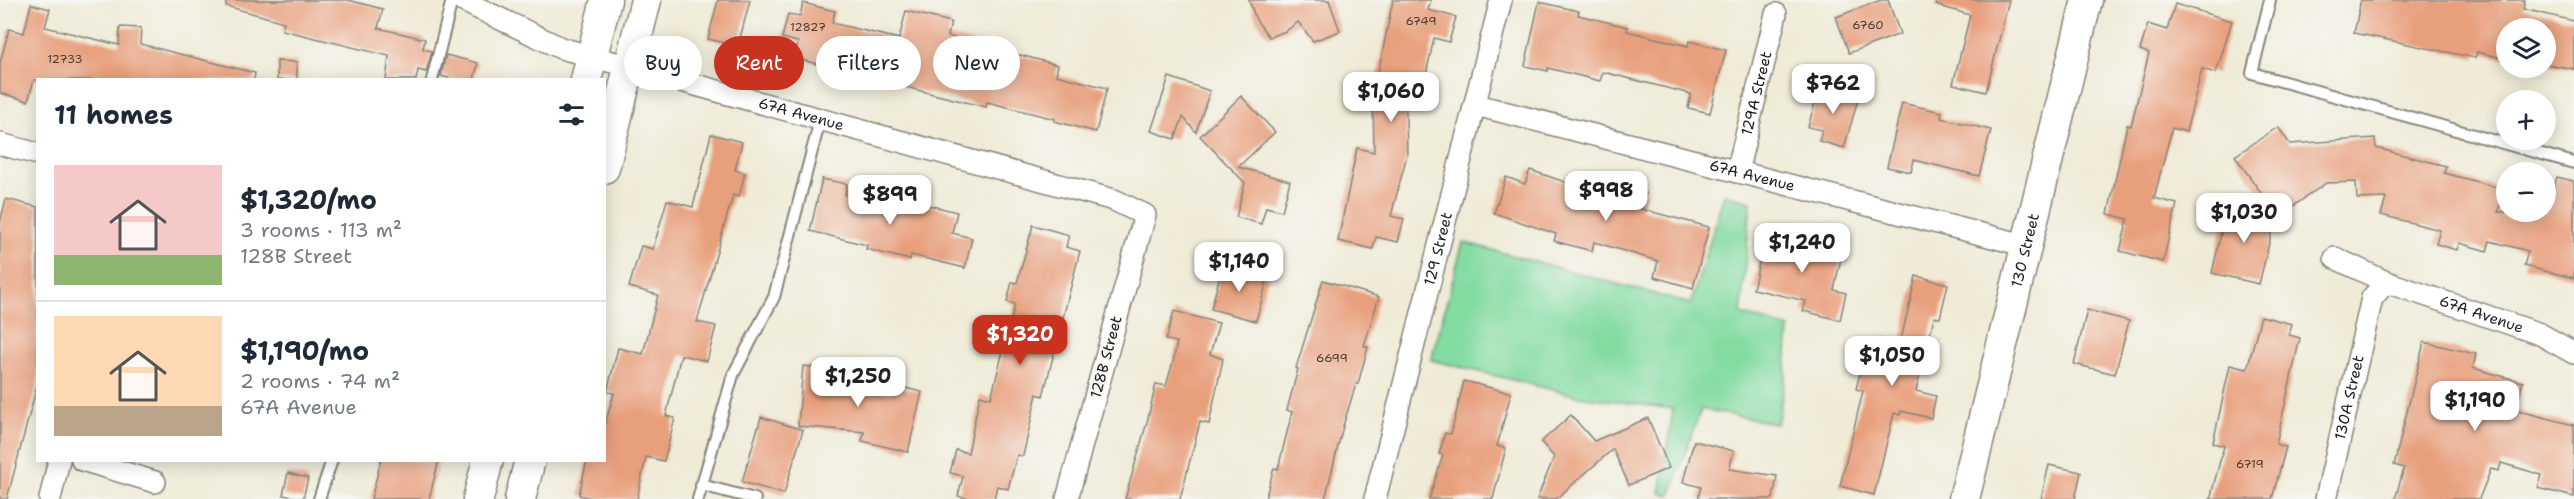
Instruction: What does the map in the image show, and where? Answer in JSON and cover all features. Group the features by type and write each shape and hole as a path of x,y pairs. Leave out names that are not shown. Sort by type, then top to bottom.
{"street":[{"name":"67A Avenue","path":"461,0 561,48 589,68 624,68"},
{"path":"589,68 606,0"},
{"path":"638,36 646,0"},
{"name":"129 Street","path":"1375,499 1501,0"},
{"name":"130 Street","path":"1964,499 2087,0"},
{"name":"129A Street","path":"1737,172 1776,14"},
{"name":"67A Avenue","path":"702,88 1114,200 1145,216"},
{"path":"606,160 624,90"},
{"name":"67A Avenue","path":"1476,105 2028,246"},
{"path":"0,144 36,153"},
{"name":"128B Street","path":"1067,499 1145,216"},
{"name":"67A Avenue","path":"2335,258 2386,282 2540,334 2574,353"},
{"name":"130A Street","path":"2326,499 2372,298 2386,282"},
{"path":"50,499 59,462"},
{"path":"89,462 155,482"},
{"path":"478,499 487,462"},
{"path":"520,499 529,462"}],"lane":[{"path":"432,78 452,0"},
{"path":"2270,0 2252,72 2574,163"},
{"path":"698,499 733,375 774,297 820,120"},
{"path":"319,499 332,462"},
{"path":"701,485 755,499"}],"green space":[{"path":"1724,194 1751,201 1741,314 1789,328 1785,380 1777,424 1701,409 1670,496 1660,493 1673,409 1578,396 1431,360 1463,242 1691,304"}],"building":[{"path":"226,0 348,0 383,9 378,28 425,39 423,49 432,51 426,72 418,70 416,78 386,78 389,56 282,30 284,22 226,6"},
{"path":"718,0 750,0 741,36 714,36 714,40 708,39"},
{"path":"1249,0 1329,0 1340,31 1313,41 1298,22 1286,31 1269,37 1256,20"},
{"path":"1393,0 1431,0 1428,10 1456,17 1449,42 1434,38 1424,84 1405,80 1407,155 1391,216 1404,219 1398,242 1376,237 1373,249 1338,241 1357,148 1374,152 1373,98"},
{"path":"1881,0 1888,0 1900,34 1849,53 1836,17"},
{"path":"1937,0 2009,0 1986,92 1953,84 1970,15 1936,5"},
{"path":"2361,0 2525,0 2523,9 2574,21 2574,69 2556,66 2556,18 2496,18 2496,57 2477,52 2475,58 2354,33"},
{"path":"1539,2 1579,11 1578,15 1628,27 1627,31 1688,46 1689,41 1726,50 1710,113 1688,108 1691,94 1603,72 1600,81 1548,68 1548,71 1525,66"},
{"path":"803,3 835,11 832,23 886,36 816,36 816,64 804,61 804,36 782,36 788,14 800,16"},
{"path":"31,4 50,9 45,27 119,45 120,27 141,28 140,44 255,73 254,78 36,78 28,101 0,93 0,63 9,29 24,33"},
{"path":"2175,4 2232,21 2216,73 2202,69 2186,132 2172,128 2154,198 2177,204 2163,262 2120,251 2128,219 2108,214 2127,125 2131,126 2149,53 2140,50 2148,24 2167,30"},
{"path":"906,11 951,22 948,36 933,36 933,90 1020,90 1020,55 1058,65 1056,75 1107,88 1096,132 987,102 986,107 918,90 921,90 921,36 900,36"},
{"path":"446,55 478,63 474,78 441,76"},
{"path":"277,61 297,62 297,78 277,78"},
{"path":"1169,77 1210,91 1196,132 1183,117 1175,139 1151,131"},
{"path":"1820,85 1859,96 1844,148 1819,141 1822,130 1808,127"},
{"path":"1241,96 1275,132 1238,167 1290,181 1282,211 1266,207 1261,224 1236,217 1245,183 1200,136"},
{"path":"1902,103 1942,112 1941,118 1991,130 1979,176 1914,160 1911,172 1887,167"},
{"path":"2278,127 2290,144 2375,138 2376,148 2446,166 2444,173 2496,187 2496,222 2556,222 2557,177 2574,181 2574,278 2524,266 2528,251 2490,241 2487,251 2459,243 2457,250 2436,244 2440,230 2381,215 2386,198 2357,199 2356,182 2326,183 2278,217 2235,156"},
{"path":"711,134 742,142 735,170 745,173 739,197 733,195 697,322 716,326 707,361 681,355 666,416 675,418 664,461 646,457 637,499 594,499 579,495 587,462 606,462 606,421 614,393 607,392 618,348 643,354 658,295 629,287 641,246 653,249 667,200 693,207"},
{"path":"1530,170 1568,183 1569,176 1620,188 1621,185 1646,193 1641,209 1709,227 1693,288 1654,277 1658,261 1594,242 1592,251 1554,241 1556,234 1494,213 1506,177 1525,184"},
{"path":"822,179 847,184 845,195 890,206 892,196 957,212 952,233 972,238 965,268 911,255 910,260 866,249 867,245 810,231"},
{"path":"6,199 36,206 36,390 7,499 0,499 0,223"},
{"path":"2228,203 2276,215 2259,284 2212,273"},
{"path":"1033,225 1069,235 1066,247 1080,251 1043,396 1037,394 1023,456 1017,455 1008,489 997,486 994,499 970,499 958,496 963,476 950,473 956,450 968,453 980,395 991,398 1015,304 1007,302 1012,282 1017,283"},
{"path":"1766,233 1843,249 1834,290 1846,293 1840,320 1803,311 1806,301 1753,289"},
{"path":"1223,264 1268,277 1256,321 1211,309"},
{"path":"1916,276 1948,284 1940,318 1934,317 1916,391 1936,396 1931,418 1901,411 1900,415 1894,413 1874,495 1840,486 1863,391 1856,389 1862,364 1872,366 1879,339 1900,344"},
{"path":"1323,280 1379,297 1364,346 1368,347 1343,426 1325,499 1265,499 1274,468 1278,469 1292,412 1287,410 1298,369 1296,368"},
{"path":"2087,310 2129,321 2115,374 2074,364"},
{"path":"1174,311 1219,323 1210,354 1223,359 1209,424 1200,422 1180,499 1125,499 1156,384 1166,386 1173,362 1177,342 1166,340"},
{"path":"2261,316 2292,324 2289,335 2300,338 2276,444 2286,447 2272,499 2210,499 2224,446 2213,443 2230,365 2247,369"},
{"path":"2424,342 2476,354 2473,368 2523,382 2515,410 2574,425 2574,497 2538,488 2542,475 2501,463 2499,471 2491,469 2479,499 2395,499 2404,468 2394,465"},
{"path":"803,366 851,371 850,383 890,393 893,385 922,392 908,452 862,441 864,432 798,426"},
{"path":"1464,381 1511,393 1497,446 1506,448 1493,499 1429,499 1443,455 1439,454 1445,433 1451,434"},
{"path":"1571,415 1594,441 1648,418 1669,468 1629,485 1613,449 1556,499 1537,499 1554,457 1541,442"},
{"path":"761,417 803,430 784,494 742,482"},
{"path":"1694,441 1734,451 1729,469 1777,476 1773,499 1698,499 1701,487 1683,482"},
{"path":"380,462 438,462 429,499 371,499"},
{"path":"2049,465 2081,472 2075,499 2041,499"},
{"path":"288,473 308,478 303,499 283,495"}]}
